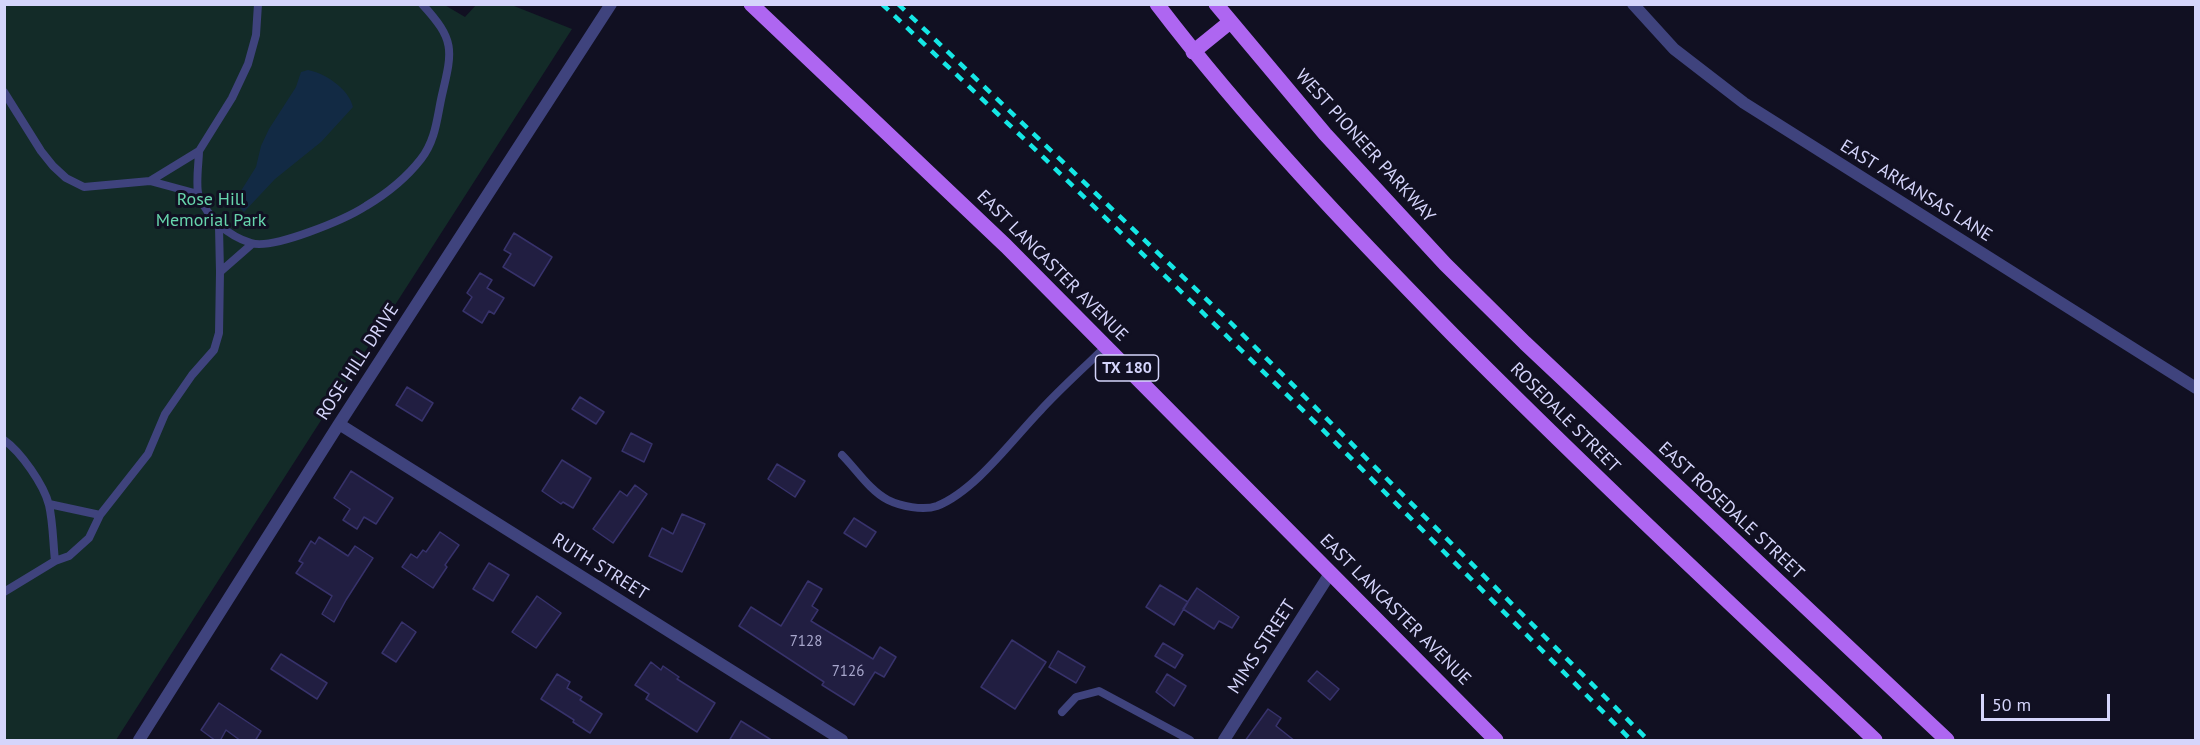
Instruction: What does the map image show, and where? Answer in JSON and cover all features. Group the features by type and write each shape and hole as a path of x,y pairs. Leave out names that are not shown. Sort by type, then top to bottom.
{"main road":[{"name":"EAST LANCASTER AVENUE","path":"751,4 1006,246 1496,741"},
{"path":"1157,4 1194,52 1230,22"},
{"name":"WEST PIONEER PARKWAY","path":"1216,4 1325,134 1445,264 1490,309"},
{"name":"ROSEDALE STREET","path":"1194,52 1353,233 1563,445 1875,741"},
{"name":"EAST ROSEDALE STREET","path":"1490,309 1947,741"}],"street":[{"name":"ROSE HILL DRIVE","path":"139,741 339,424 611,4"},
{"name":"EAST ARKANSAS LANE","path":"1633,4 1674,50 1744,103 2196,388"},
{"name":"RUTH STREET","path":"339,424 842,741"},
{"name":"MIMS STREET","path":"1224,741 1331,572"}],"lane":[{"path":"150,180 200,150 232,98 248,64 256,35 258,4"},
{"path":"200,150 198,194 219,227 252,244 287,241 364,207 393,187 421,158 435,133 451,48 439,22 422,4"},
{"path":"4,92 41,151 66,178 84,187 150,180 198,194"},
{"path":"4,592 55,561 69,556 89,538 100,515 148,454 165,414 192,375 214,350 219,333 219,227"},
{"path":"220,272 252,244"},
{"path":"842,455 877,493 902,505 934,507 956,496 977,478 1106,346"},
{"path":"4,440 34,474 48,504 55,561"},
{"path":"48,504 100,515"},
{"path":"1062,712 1076,697 1099,691 1190,741"}],"green space":[{"name":"Rose Hill Memorial Park","path":"443,4 465,17 476,5 509,4 572,29 116,740 5,740 4,5"}],"water":[{"path":"308,70 335,83 347,94 353,107 321,142 275,179 244,212 234,202 256,167 261,146 269,129 296,87 301,72"}],"building":[{"path":"514,233 552,257 534,286 503,267 511,254 504,250"},
{"path":"480,273 492,280 487,288 504,298 494,314 489,311 482,323 463,311 472,297 467,293"},
{"path":"407,387 433,403 422,421 396,405"},
{"path":"580,397 604,412 596,424 572,409"},
{"path":"631,433 652,444 644,462 622,451"},
{"path":"562,460 591,478 573,508 563,502 561,504 542,491"},
{"path":"777,464 805,481 795,497 768,479"},
{"path":"351,471 393,498 376,524 364,517 357,529 343,520 350,509 334,498"},
{"path":"635,485 647,494 613,543 593,529 620,491 627,496"},
{"path":"682,514 705,524 682,572 649,556 662,528 673,534"},
{"path":"854,518 876,532 866,547 844,533"},
{"path":"440,532 459,545 433,588 402,567 411,554 417,558 423,550 426,552"},
{"path":"319,537 348,556 355,546 373,558 334,622 322,614 332,596 296,573 303,563 299,561 311,541 315,544"},
{"path":"489,563 509,575 493,601 473,589"},
{"path":"808,581 822,589 812,606 818,610 811,621 873,659 880,647 896,657 884,677 875,672 854,705 822,685 824,682 739,626 751,607 781,626"},
{"path":"1160,585 1188,602 1174,625 1146,607"},
{"path":"1197,588 1239,617 1232,628 1219,621 1214,629 1183,609"},
{"path":"537,596 561,613 536,648 512,632"},
{"path":"402,622 416,632 396,662 382,653"},
{"path":"1012,640 1046,662 1015,709 981,687"},
{"path":"1163,643 1183,655 1175,668 1155,656"},
{"path":"1058,651 1085,667 1076,683 1049,667"},
{"path":"281,654 327,683 317,699 271,669"},
{"path":"651,662 661,670 663,666 679,677 677,679 715,703 697,732 646,699 649,694 635,685"},
{"path":"1317,671 1339,689 1330,700 1308,681"},
{"path":"557,674 570,682 567,688 582,697 580,700 602,714 590,733 541,699"},
{"path":"1167,674 1186,686 1174,706 1156,692"},
{"path":"219,703 261,731 255,741 241,741 226,730 220,741 216,741 201,730"},
{"path":"1268,709 1281,718 1276,726 1295,741 1245,741"},
{"path":"741,721 773,741 729,741"}],"railway":[{"path":"882,4 1040,154 1322,429 1631,740"},
{"path":"898,4 1231,323 1648,740"}]}
